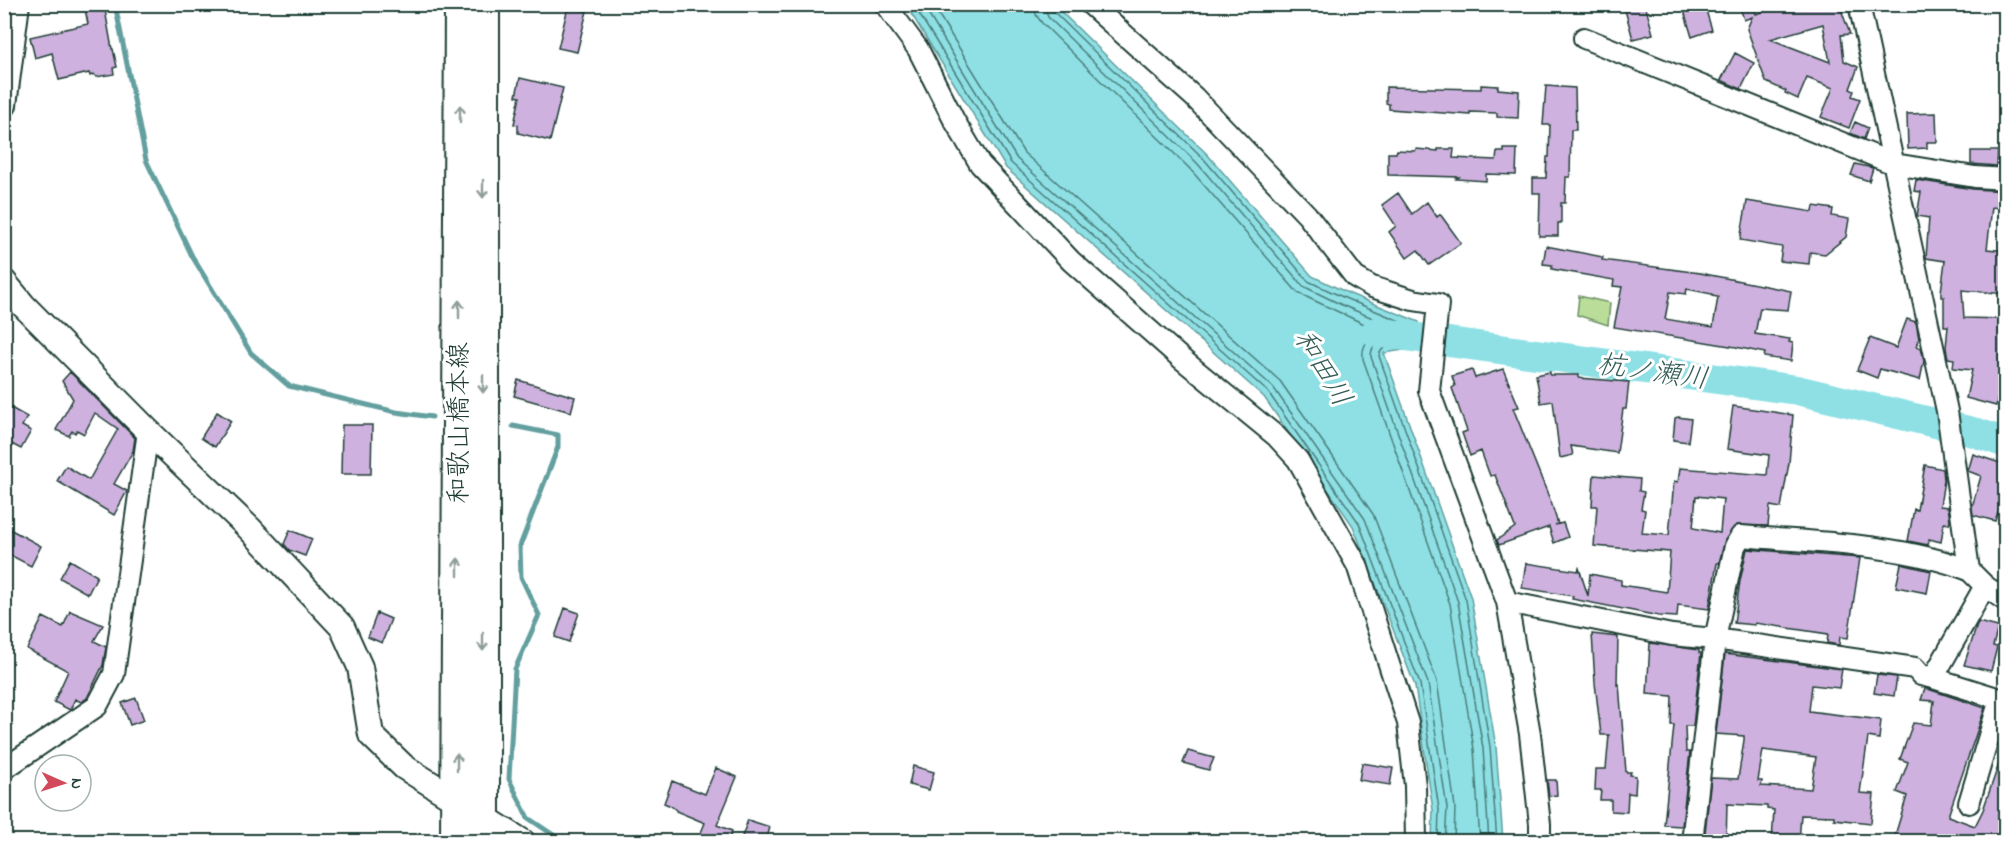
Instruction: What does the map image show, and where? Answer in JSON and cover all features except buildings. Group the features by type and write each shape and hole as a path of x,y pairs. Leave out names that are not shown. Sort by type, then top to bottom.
{"main road":[{"name":"和歌山橋本線","path":"457,842 461,4"},
{"name":"和歌山橋本線","path":"483,4 483,830"}],"street":[{"path":"4,105 17,4"},
{"path":"885,4 918,49 954,120 980,164 1071,261 1183,360 1276,436 1298,460 1357,565 1408,723 1415,786 1416,842"},
{"path":"1090,4 1194,98 1307,215 1355,277 1372,287 1413,300 1438,304 1430,390 1507,602 1530,734 1540,842"},
{"path":"1863,8 1947,411 1969,570"},
{"path":"1584,38 1894,164 1975,177 2006,178"},
{"path":"4,282 23,305 148,431 250,528 342,627 360,667 371,735 404,767 457,800 483,830 523,842"},
{"path":"4,769 97,706 114,674 148,431"},
{"path":"1692,842 1715,639 1735,546 1741,536 1867,547 1942,560 1969,570 1985,586 2006,600"},
{"path":"1933,678 1985,586"},
{"path":"1507,602 1672,635 1715,639 1915,668 1921,675 2000,699 1969,803"}],"green space":[{"path":"1579,296 1610,303 1608,325 1577,315"}],"water":[{"name":"和田川","path":"906,5 1054,5 1207,154 1312,276 1419,322 1416,348 1384,353 1471,598 1496,747 1503,841 1432,841 1433,810 1415,686 1353,526 1264,397 1006,168"}],"waterway":[{"path":"115,4 146,160 192,256 251,353 289,386 396,412 432,417"},
{"name":"杭ノ瀬川","path":"1376,332 1797,390 1977,433 2006,443"},
{"path":"513,426 558,435 558,447 520,546 521,577 539,615 515,669 509,779 528,818 564,842"}]}
